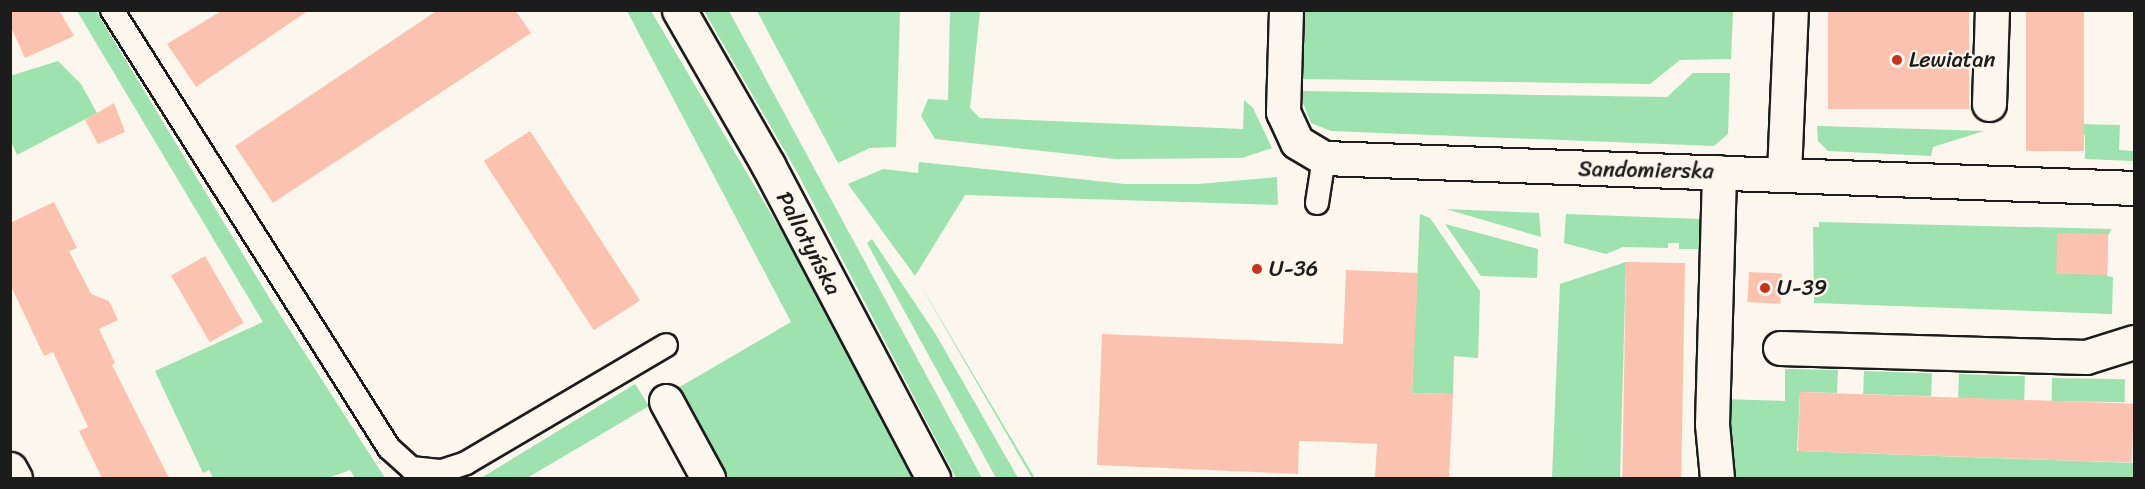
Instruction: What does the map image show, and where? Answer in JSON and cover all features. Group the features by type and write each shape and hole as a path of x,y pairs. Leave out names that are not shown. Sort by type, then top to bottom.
{"street":[{"name":"Pallotyńska","path":"679,10 768,165 933,478"},
{"name":"Sandomierska","path":"1286,10 1283,112 1297,142 1324,158 2134,188"},
{"path":"1784,174 1791,10"},
{"path":"1989,104 1992,10"},
{"path":"1717,478 1712,424 1719,172"},
{"path":"1780,348 2086,357 2134,342"},
{"path":"666,401 708,478"},
{"path":"10,469 15,478"}],"lane":[{"path":"112,10 389,448 411,468 441,471 466,463 666,345"},
{"path":"1317,203 1324,158"}],"green space":[{"path":"77,11 96,11 270,299 385,478 355,478 350,470 328,478 213,478 209,470 203,473 155,371 263,322"},
{"path":"627,11 651,11 786,239 914,478 724,478 671,392 791,322"},
{"path":"704,11 729,11 982,478 956,478 797,172"},
{"path":"757,11 900,11 896,147 870,148 838,163"},
{"path":"950,11 980,11 970,108 980,118 1243,129 1244,100 1253,108 1272,148 1242,158 1115,159 935,139 921,116 928,99 948,100"},
{"path":"1305,11 1733,11 1731,59 1680,60 1650,84 1301,79"},
{"path":"58,61 81,84 97,113 17,155 11,141 10,76"},
{"path":"1693,73 1730,73 1728,134 1714,146 1331,131 1311,123 1303,103 1303,91 1667,97"},
{"path":"2079,124 2120,125 2119,150 2134,151 2134,161 2085,159 2085,135 2079,135"},
{"path":"1817,126 1984,131 1933,147 1931,156 1828,151 1818,141"},
{"path":"919,162 1125,184 1199,184 1277,177 1278,205 965,195 915,276 848,184 883,169 918,173"},
{"path":"1446,209 1539,213 1541,237"},
{"path":"1420,214 1430,218 1480,291 1478,358 1454,356 1453,394 1412,393"},
{"path":"1566,214 1700,219 1705,224 1707,249 1679,249 1679,243 1668,243 1668,248 1623,247 1606,254 1564,243"},
{"path":"1819,222 2112,229 2108,235 2107,276 2113,277 2112,314 1814,303 1813,227 1819,227"},
{"path":"1445,224 1538,249 1537,278 1481,276"},
{"path":"872,239 935,333 1018,478 996,478 867,243"},
{"path":"1626,262 1620,478 1552,478 1560,284"},
{"path":"915,276 1035,478 1032,478"},
{"path":"1785,369 1838,370 1837,393 1800,392 1797,451 2134,463 2134,478 1735,478 1720,399 1785,401"},
{"path":"1864,371 1932,373 1931,396 1863,394"},
{"path":"1959,374 2025,376 2024,400 1958,398"},
{"path":"2052,378 2125,379 2125,402 2052,401"},
{"path":"635,384 649,406 527,478 481,478"}],"building":[{"path":"10,10 59,10 74,36 25,58 10,25"},
{"path":"223,10 309,10 196,87 167,44"},
{"path":"438,10 515,10 531,33 273,203 235,146"},
{"name":"Lewiatan","path":"1828,10 1969,10 1969,109 1828,109"},
{"path":"2026,10 2084,10 2084,151 2026,151"},
{"path":"114,103 125,132 98,144 85,120"},
{"path":"530,131 640,300 594,330 484,161"},
{"path":"54,202 77,248 69,251 91,294 109,301 118,320 99,329 115,363 112,365 169,478 102,478 79,431 88,427 53,352 44,356 10,284 10,223"},
{"path":"2057,233 2108,234 2107,275 2056,274"},
{"path":"205,256 243,323 210,342 171,276"},
{"path":"1626,262 1685,263 1681,478 1622,478"},
{"path":"1346,270 1418,273 1412,393 1453,394 1449,478 1375,478 1377,444 1337,442 1299,441 1298,474 1097,465 1102,334 1343,344"},
{"name":"U-39","path":"1749,272 1782,274 1780,304 1747,302"},
{"path":"1800,392 2134,404 2132,463 1798,451"}],"place":[{"name":"Lewiatan","path":"1897,60"},
{"name":"U-36","path":"1257,269"},
{"name":"U-39","path":"1765,288"}]}
